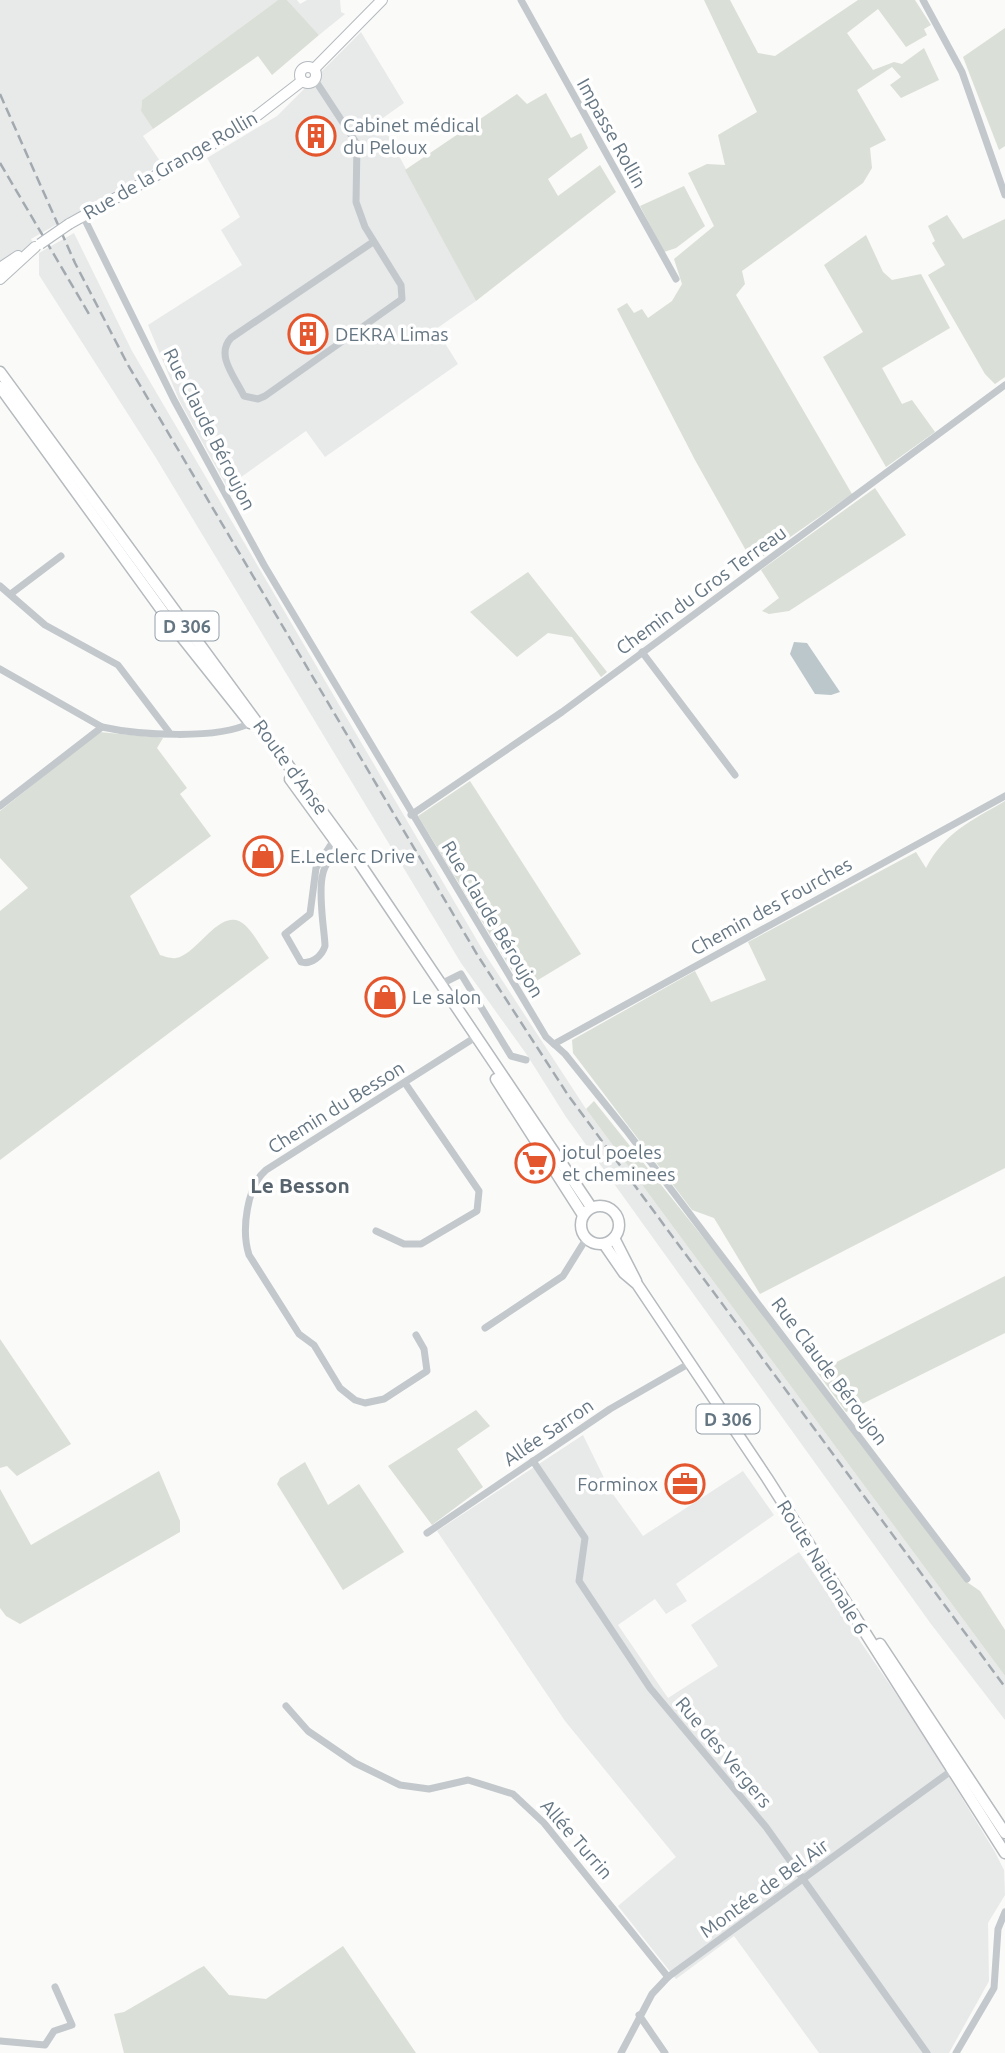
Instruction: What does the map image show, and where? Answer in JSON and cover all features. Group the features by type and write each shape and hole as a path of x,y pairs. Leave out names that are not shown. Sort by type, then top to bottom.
{"main road":[{"path":"314,74 382,0"},
{"name":"Rue de la Grange Rollin","path":"0,268 69,224 241,128 302,80 302,69 314,74"},
{"name":"Rue de la Grange Rollin","path":"0,279 37,245"},
{"name":"Route d'Anse","path":"0,372 315,800 441,985 587,1211"},
{"name":"Route d'Anse","path":"0,387 176,630 250,723 350,862 587,1211"},
{"path":"604,1206 615,1213 620,1226 609,1241 586,1239 581,1228 587,1211 604,1206"},
{"name":"Route Nationale 6","path":"609,1241 632,1268 637,1284 817,1556 1005,1853"},
{"name":"D 306","path":"817,1556 856,1608 1005,1833"}],"street":[{"name":"Impasse Rollin","path":"521,0 676,279"},
{"path":"923,0 962,72 1005,195"},
{"path":"314,74 357,144 356,202 373,242 401,285 402,299 265,396 258,399 244,396 223,354 223,346 230,338 373,242"},
{"name":"Rue Claude Béroujon","path":"83,216 203,455 411,815 546,1037 626,1130 967,1579"},
{"name":"Chemin du Gros Terreau","path":"411,815 434,803 1005,386"},
{"path":"12,593 61,556"},
{"path":"0,586 12,593 45,625 118,665 169,732"},
{"path":"642,652 735,775"},
{"path":"0,669 102,727 121,731 169,732 236,730 250,723"},
{"path":"0,806 102,727"},
{"name":"Chemin des Fourches","path":"554,1044 1005,796"},
{"path":"334,840 316,868 310,914 285,934 301,962 307,964 324,952 321,883 327,864 333,858 342,857 350,862"},
{"path":"441,985 461,974 511,1056 526,1060"},
{"name":"Chemin du Besson","path":"416,1335 424,1349 427,1371 384,1399 365,1403 355,1400 340,1388 314,1345 299,1334 249,1255 244,1242 256,1179 471,1040"},
{"path":"376,1231 404,1244 421,1244 477,1211 480,1202 479,1191 405,1083"},
{"path":"485,1328 563,1276 586,1239"},
{"name":"Allée Sarron","path":"427,1533 610,1409 690,1363"},
{"name":"Rue des Vergers","path":"533,1461 586,1538 579,1581 650,1688 766,1827 927,2053"},
{"name":"Allée Turrin","path":"286,1706 317,1737 355,1763 400,1785 429,1789 468,1780 513,1794 544,1823 668,1977"},
{"name":"Montée de Bel Air","path":"621,2053 639,2015 652,1994 668,1977 951,1771"},
{"path":"956,2053 989,2002 994,1988 998,1928 1005,1912"},
{"path":"998,1949 1005,1927"},
{"path":"0,2041 45,2045 54,2031 72,2025 55,1987"},
{"path":"639,2015 665,2053"}],"shaded area":[{"path":"0,0 278,0 142,100 141,111 153,129 143,136 162,164 31,239 35,247 0,268"},
{"path":"278,0 287,0 319,35 272,75 258,56 153,129 141,111 142,100"},
{"path":"287,0 297,0 300,4 307,0 340,0 341,12 345,14 319,35"},
{"path":"704,0 730,0 758,53 775,56 858,0 915,0 931,25 924,29 927,35 906,47 878,9 847,33 873,70 894,62 902,64 924,48 939,80 901,98 890,85 901,77 892,67 857,90 886,140 870,148 872,168 863,183 742,271 745,284 736,295 852,494 753,563 695,460 617,309 627,303 634,313 642,309 648,318 672,301 682,284 674,259 714,226 688,173 707,164 725,165 718,135 757,112"},
{"path":"1005,28 1005,146 999,150 963,57"},
{"path":"361,32 404,103 380,120 476,301 436,329 458,364 325,457 306,431 227,487 179,400 148,325 242,265 221,230 240,217 207,158 277,116"},
{"path":"546,93 571,138 581,133 588,148 548,179 558,196 600,165 616,192 476,301 405,170 517,94 527,104"},
{"path":"684,186 705,226 676,248 664,252 640,206"},
{"path":"947,215 963,239 1005,219 1005,377 995,384 985,374 928,275 945,265 932,243 935,241 928,226"},
{"path":"74,233 132,351 485,954 586,1109 1005,1676 1005,1720 931,1624 566,1117 527,1055 461,963 156,458 39,275 39,253"},
{"path":"866,235 883,272 892,280 921,274 950,328 882,368 902,404 912,400 935,432 886,467 823,357 863,332 824,265"},
{"path":"875,488 906,535 789,611 769,614 762,611 779,598 761,570"},
{"path":"528,572 607,672 601,677 572,637 548,633 517,657 470,612"},
{"path":"794,642 807,643 840,692 831,695 815,694 790,654"},
{"path":"99,732 163,738 157,748 187,788 180,794 211,836 130,896 160,955 174,958 184,955 219,925 228,920 237,920 246,926 269,958 0,1160 0,911 28,888 0,858 0,811"},
{"path":"470,781 581,954 523,989 418,816"},
{"path":"1005,801 1005,1168 760,1294 714,1218 692,1210 573,1053 572,1040 695,971 711,1002 766,980 748,942 916,852 926,868 950,836"},
{"path":"594,1101 758,1306 964,1580 980,1591 1005,1630 1005,1676 586,1109"},
{"path":"1005,1276 1005,1333 846,1412 817,1372"},
{"path":"0,1339 71,1444 17,1476 7,1466 0,1468"},
{"path":"476,1410 490,1426 457,1449 483,1487 432,1525 388,1466"},
{"path":"583,1435 610,1490 643,1536 743,1471 774,1515 676,1584 687,1601 666,1614 655,1599 618,1625 668,1698 718,1666 691,1625 799,1552 916,1723 995,1852 1004,1870 1005,1895 988,1923 989,1981 949,2053 819,2053 734,1936 676,1979 618,1906 676,1857 565,1721 437,1531"},
{"path":"305,1462 328,1505 359,1484 404,1552 343,1590 277,1484 280,1478"},
{"path":"159,1471 180,1521 180,1532 20,1624 6,1616 0,1608 0,1489 31,1545"},
{"path":"343,1946 416,2053 124,2053 114,2014 124,2012 204,1966 229,1995 266,1999"}],"railway":[{"path":"0,94 75,263 128,365 478,956 568,1095 1005,1687"},
{"path":"0,163 89,314"}],"place":[{"name":"Cabinet médical du Peloux","path":"316,136"},
{"name":"DEKRA Limas","path":"308,334"},
{"name":"E.Leclerc Drive","path":"263,856"},
{"name":"Le salon","path":"385,997"},
{"name":"jotul poeles et cheminees","path":"535,1163"},
{"name":"Forminox","path":"685,1484"}],"district":[{"name":"Le Besson","path":"300,1185"}]}
